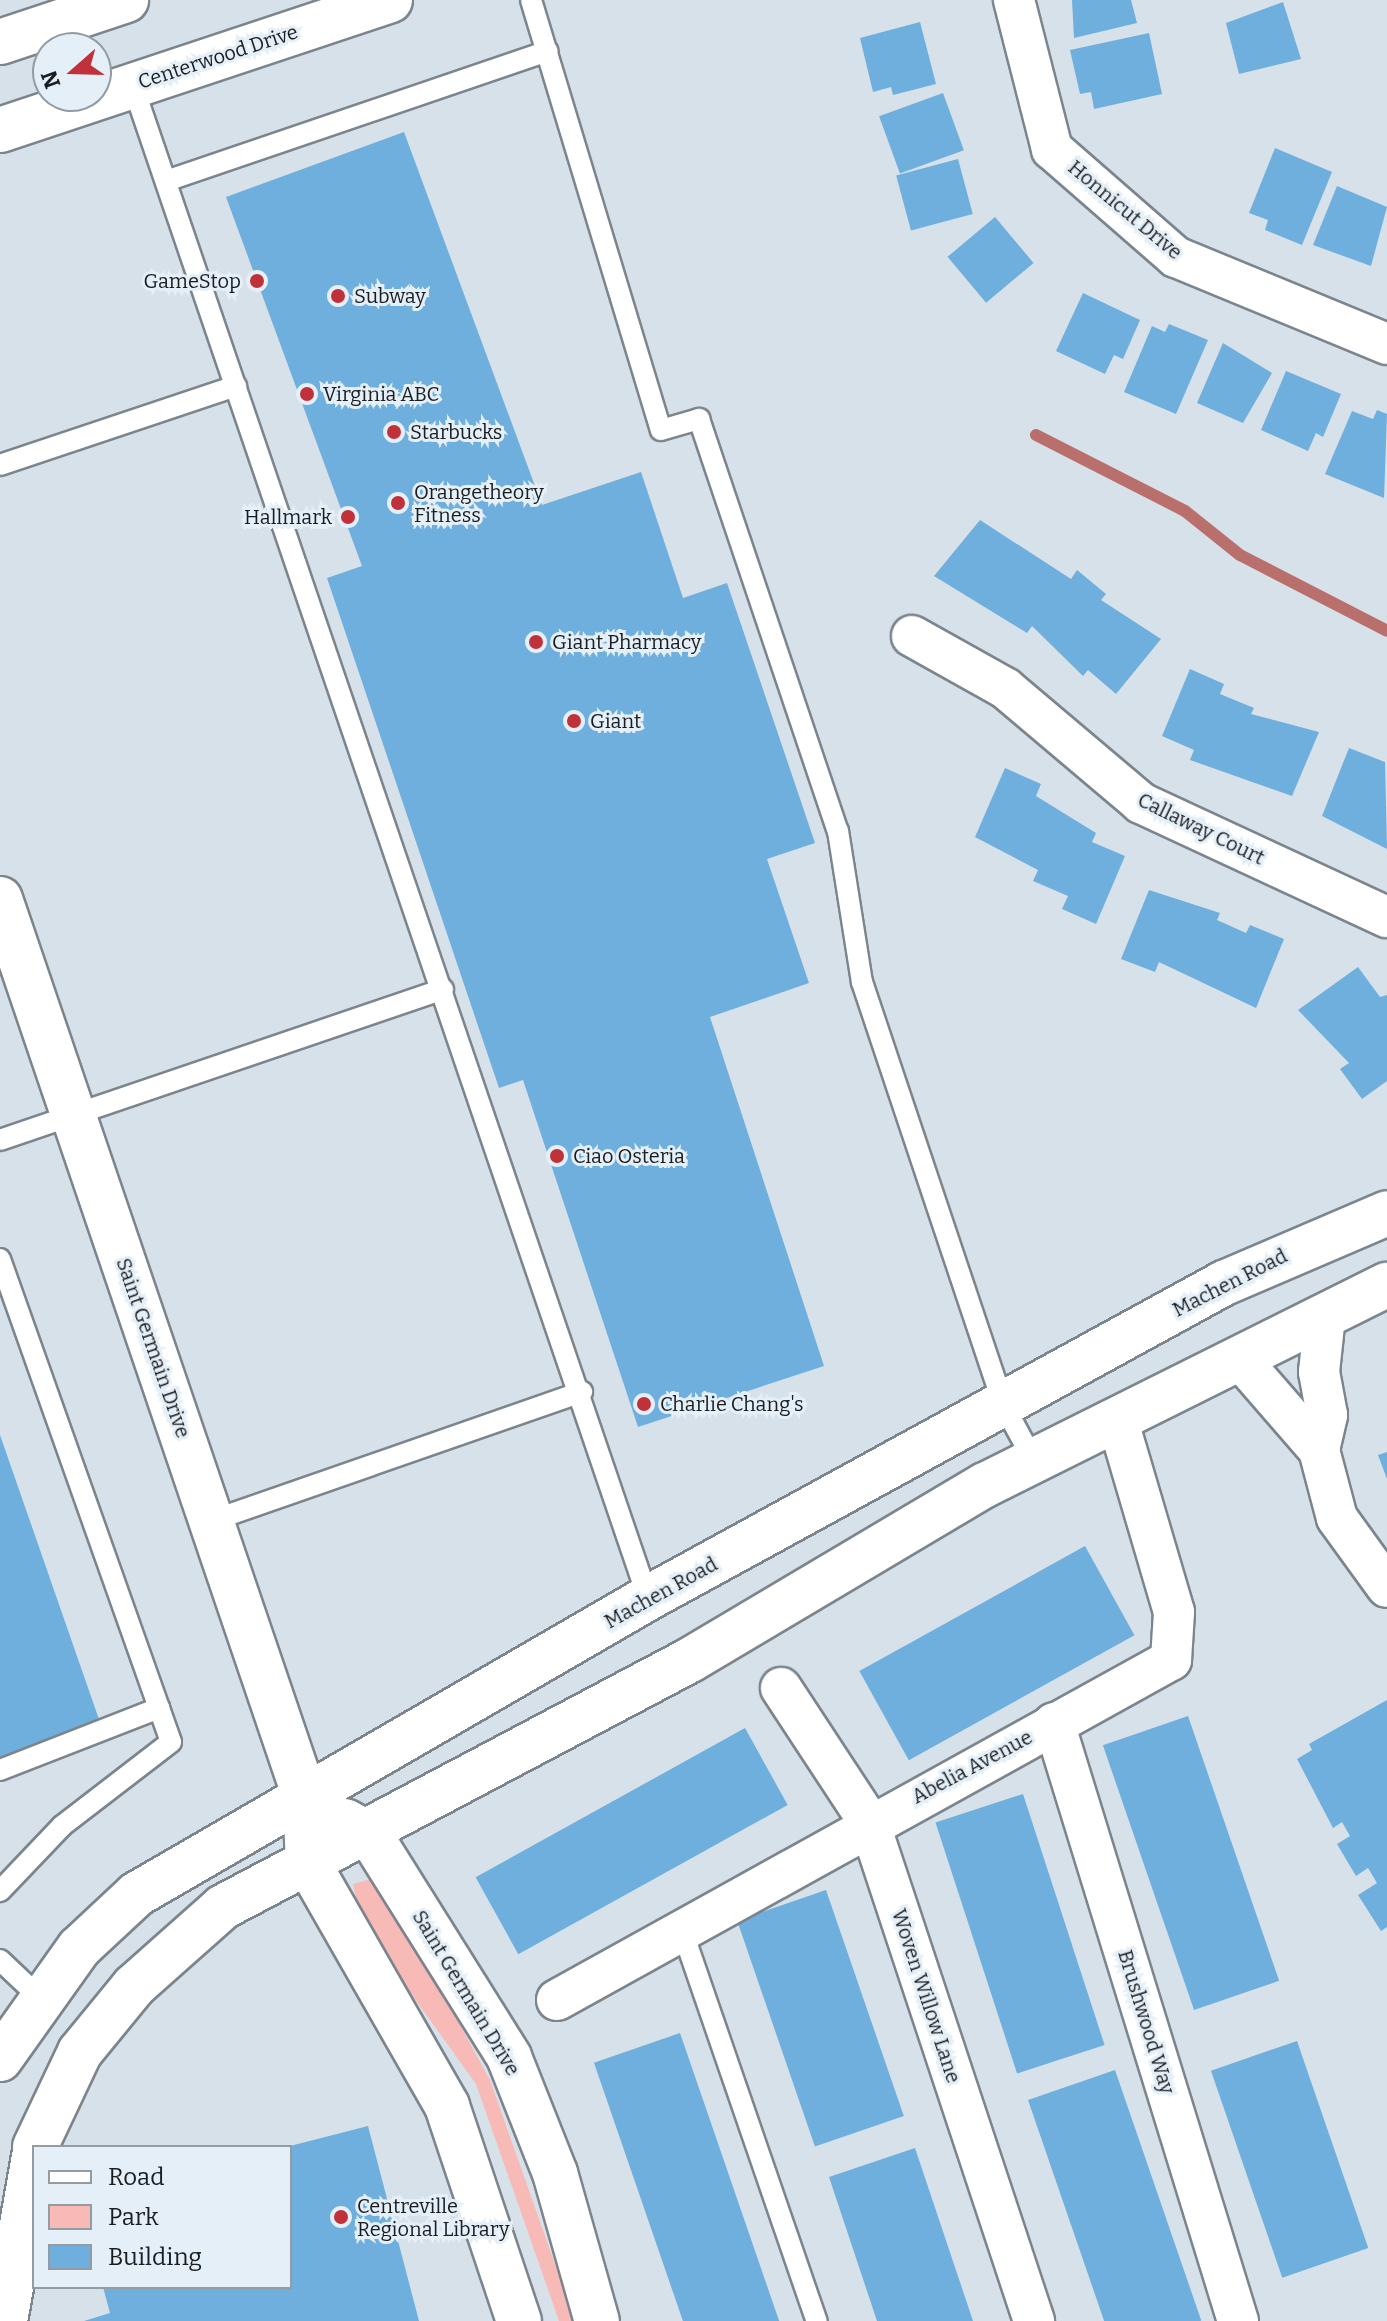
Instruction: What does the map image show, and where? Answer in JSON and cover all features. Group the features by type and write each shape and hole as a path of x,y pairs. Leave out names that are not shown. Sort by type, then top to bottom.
{"street":[{"path":"0,42 126,0"},
{"name":"Centerwood Drive","path":"0,130 390,0"},
{"name":"Honnicut Drive","path":"1014,0 1052,149 1176,257 1387,344"},
{"name":"Callaway Court","path":"912,636 1005,688 1141,803 1387,917"},
{"name":"Saint Germain Drive","path":"0,899 305,1797 308,1863 447,2106 519,2321"},
{"name":"Machen Road","path":"0,2059 40,1998 137,1894 648,1598 1224,1283 1387,1213"},
{"path":"36,2145 80,2052 134,1986 223,1907 370,1835 1034,1461 1387,1285"},
{"path":"1319,1450 1327,1415 1319,1372 1325,1316"},
{"path":"1240,1359 1319,1450 1337,1518 1387,1587"},
{"name":"Abelia Avenue","path":"557,2000 869,1822 1171,1660 1174,1612 1117,1418"},
{"name":"Woven Willow Lane","path":"781,1688 869,1822 1034,2321"},
{"name":"Brushwood Way","path":"1054,1723 1238,2321"},
{"name":"Saint Germain Drive","path":"305,1797 370,1835 509,2057 555,2173 597,2321"},
{"path":"5,2321 32,2167"}],"lane":[{"path":"531,0 661,430 699,419 838,831 862,982 1003,1404 1034,1461"},
{"path":"166,181 547,51"},
{"path":"133,86 582,1392 648,1598"},
{"path":"0,465 236,386"},
{"path":"0,1140 443,989"},
{"path":"0,1259 171,1742 62,1826 0,1891"},
{"path":"211,1521 582,1392"},
{"path":"0,1770 159,1708"},
{"path":"682,1930 817,2321"},
{"path":"0,1960 40,1998"}],"green space":[{"path":"379,1877 490,2080 575,2321 559,2321 476,2084 361,1924 353,1884"}],"building":[{"path":"1072,0 1131,0 1137,23 1074,38"},
{"path":"1283,2 1301,59 1239,74 1226,23"},
{"path":"920,22 936,84 893,95 891,87 873,92 860,38"},
{"path":"1149,33 1162,94 1094,109 1091,92 1080,94 1070,50"},
{"path":"943,93 964,150 900,174 879,116"},
{"path":"404,132 542,505 641,472 683,598 727,583 815,843 767,859 809,983 710,1017 824,1366 638,1427 523,1080 499,1088 327,578 362,566 226,197"},
{"path":"1275,148 1332,172 1302,245 1265,230 1268,220 1249,213"},
{"path":"958,159 973,214 911,231 896,176"},
{"path":"1337,186 1387,207 1371,266 1313,245"},
{"path":"995,217 1034,263 986,303 948,257"},
{"path":"1083,293 1140,320 1123,359 1114,355 1105,374 1056,351"},
{"path":"1169,324 1208,340 1176,414 1124,392 1152,326 1165,332"},
{"path":"1223,343 1272,373 1243,423 1197,403"},
{"path":"1286,371 1341,394 1323,437 1316,433 1308,451 1261,430"},
{"path":"1377,410 1387,414 1384,498 1325,474 1352,411 1373,419"},
{"path":"980,520 1071,579 1077,570 1106,594 1101,600 1161,639 1116,694 1088,670 1083,676 1032,626 1027,633 934,576"},
{"path":"1190,669 1224,684 1220,694 1254,708 1251,714 1319,732 1292,796 1190,760 1194,750 1162,736"},
{"path":"1349,748 1385,762 1387,849 1322,816"},
{"path":"1005,768 1041,784 1036,796 1096,833 1092,842 1125,856 1096,924 1062,909 1068,896 1033,881 1038,870 975,837"},
{"path":"1149,890 1220,913 1217,920 1246,933 1250,925 1284,939 1256,1008 1159,962 1155,972 1121,959"},
{"path":"1358,967 1380,997 1387,995 1387,1081 1362,1099 1340,1069 1349,1063 1298,1010"},
{"path":"0,1435 102,1728 0,1762"},
{"path":"1387,1452 1387,1479 1378,1455"},
{"path":"1085,1546 1134,1635 909,1760 859,1671"},
{"path":"1387,1700 1387,1927 1381,1931 1358,1895 1377,1883 1368,1868 1356,1876 1337,1844 1350,1836 1342,1822 1333,1828 1297,1759 1312,1750 1309,1744"},
{"path":"1188,1716 1279,1981 1194,2010 1103,1745"},
{"path":"745,1728 788,1805 518,1954 476,1877"},
{"path":"1023,1794 1105,2045 1017,2074 936,1822"},
{"path":"826,1890 904,2116 815,2147 737,1921"},
{"path":"680,2033 779,2321 683,2321 594,2063"},
{"path":"1297,2041 1368,2248 1282,2278 1211,2071"},
{"path":"1115,2070 1201,2321 1104,2321 1028,2100"},
{"name":"Centreville Regional Library","path":"368,2126 419,2321 84,2321 110,2313 104,2289 292,2289 292,2145"},
{"path":"915,2148 973,2321 877,2321 829,2177"}],"waterway":[{"path":"1036,435 1185,511 1240,555 1387,631"}],"place":[{"name":"GameStop","path":"257,281"},
{"name":"Subway","path":"338,296"},
{"name":"Virginia ABC","path":"307,394"},
{"name":"Starbucks","path":"394,432"},
{"name":"Orangetheory Fitness","path":"398,503"},
{"name":"Hallmark","path":"348,517"},
{"name":"Giant Pharmacy","path":"536,642"},
{"name":"Giant","path":"574,721"},
{"name":"Ciao Osteria","path":"557,1156"},
{"name":"Charlie Chang's","path":"644,1404"},
{"name":"Centreville Regional Library","path":"341,2217"}]}
